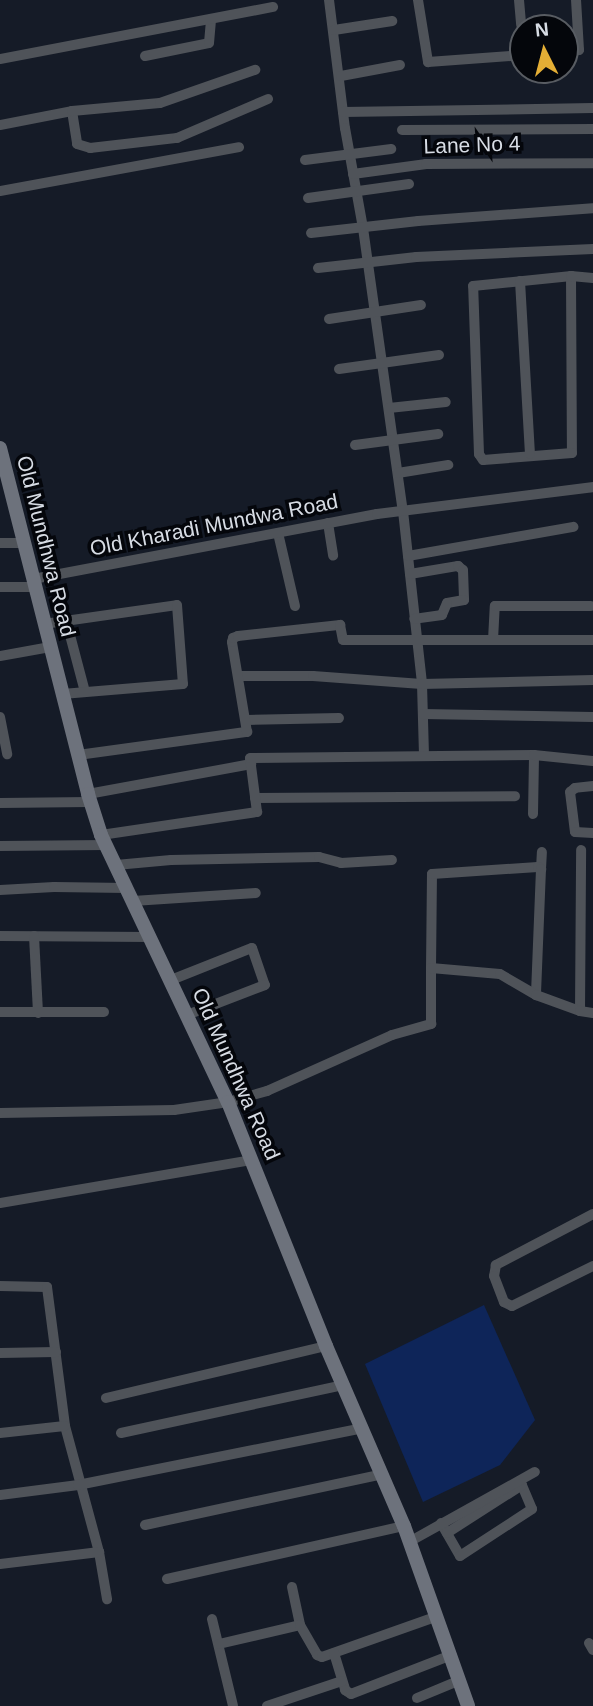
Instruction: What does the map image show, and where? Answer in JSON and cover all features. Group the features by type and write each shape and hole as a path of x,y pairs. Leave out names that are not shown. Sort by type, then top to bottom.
{"street":[{"path":"329,0 341,76 343,112 363,228 403,511 422,684 424,755"},
{"path":"418,0 428,62 509,56"},
{"path":"0,59 273,7"},
{"path":"145,56 209,43 211,19"},
{"path":"334,30 392,21"},
{"path":"341,76 400,65"},
{"path":"0,125 72,111 160,103 255,70"},
{"path":"72,111 77,144 90,148 177,138 268,99"},
{"path":"343,112 593,108"},
{"path":"402,130 593,129"},
{"path":"0,191 239,147"},
{"path":"305,160 391,149"},
{"name":"Lane No 4","path":"353,174 426,164 593,163"},
{"path":"308,198 410,184"},
{"path":"311,233 593,208"},
{"path":"318,268 416,257 593,249"},
{"path":"571,276 572,453 530,454 483,460 479,454 473,286 571,276 593,278"},
{"path":"520,281 530,454"},
{"path":"329,319 421,305"},
{"path":"339,369 439,355"},
{"path":"389,408 446,402"},
{"path":"355,445 438,434"},
{"name":"Old Mundhwa Road","path":"1,455 6,500 23,543 89,798 104,840 228,1102 326,1346 404,1526 468,1706"},
{"path":"398,473 448,465"},
{"name":"Old Kharadi Mundwa Road","path":"0,587 34,583 328,523 593,487"},
{"path":"328,523 333,556"},
{"path":"408,555 573,527"},
{"path":"278,533 295,606"},
{"path":"0,543 23,543"},
{"path":"410,574 458,566 463,570 464,600 447,603 442,615 414,619"},
{"path":"44,624 177,605 183,684 62,694"},
{"path":"493,640 495,606 591,606"},
{"path":"66,620 85,692"},
{"path":"247,726 232,642 233,638 238,636 340,625 344,640 593,640"},
{"path":"0,656 50,647"},
{"path":"239,676 313,676 422,684 593,680"},
{"path":"423,714 593,717"},
{"path":"0,717 7,754"},
{"path":"78,755 247,726 340,718"},
{"path":"0,846 104,840 257,812 250,758 302,755 534,755 593,761"},
{"path":"533,814 534,755"},
{"path":"0,803 89,798 251,764"},
{"path":"593,786 575,788 570,792 575,832 593,833"},
{"path":"255,798 515,796"},
{"path":"580,1012 581,850"},
{"path":"536,995 542,852"},
{"path":"116,865 171,860 319,857 341,863 392,860"},
{"path":"0,1113 150,1111 228,1102 267,1091 392,1035 431,1024 432,874 541,869"},
{"path":"0,890 54,887 130,895 256,893"},
{"path":"0,936 151,937"},
{"path":"34,936 38,1013"},
{"path":"171,980 252,948 265,985 187,1015"},
{"path":"431,968 500,974 536,995 580,1012 593,1013"},
{"path":"0,1012 104,1012"},
{"path":"0,1203 251,1160"},
{"path":"593,1214 496,1265 494,1276 504,1302 512,1306 593,1266"},
{"path":"0,1286 47,1287 65,1426 78,1485 99,1552 107,1599"},
{"path":"106,1398 326,1346"},
{"path":"0,1353 55,1352"},
{"path":"121,1433 343,1385"},
{"path":"0,1433 65,1426"},
{"path":"0,1495 78,1485 363,1429"},
{"path":"444,1528 535,1472"},
{"path":"145,1525 382,1474"},
{"path":"409,1542 444,1528 522,1486 533,1509 460,1556 444,1528"},
{"path":"167,1579 404,1526"},
{"path":"0,1564 99,1552"},
{"path":"292,1587 300,1625 317,1655 322,1657 435,1617"},
{"path":"212,1619 233,1706"},
{"path":"219,1644 300,1625"},
{"path":"334,1653 347,1693 356,1693 449,1656"},
{"path":"267,1706 342,1681"},
{"path":"417,1698 458,1681"}],"shaded area":[{"path":"484,1305 535,1420 500,1465 423,1502 365,1364"}]}
